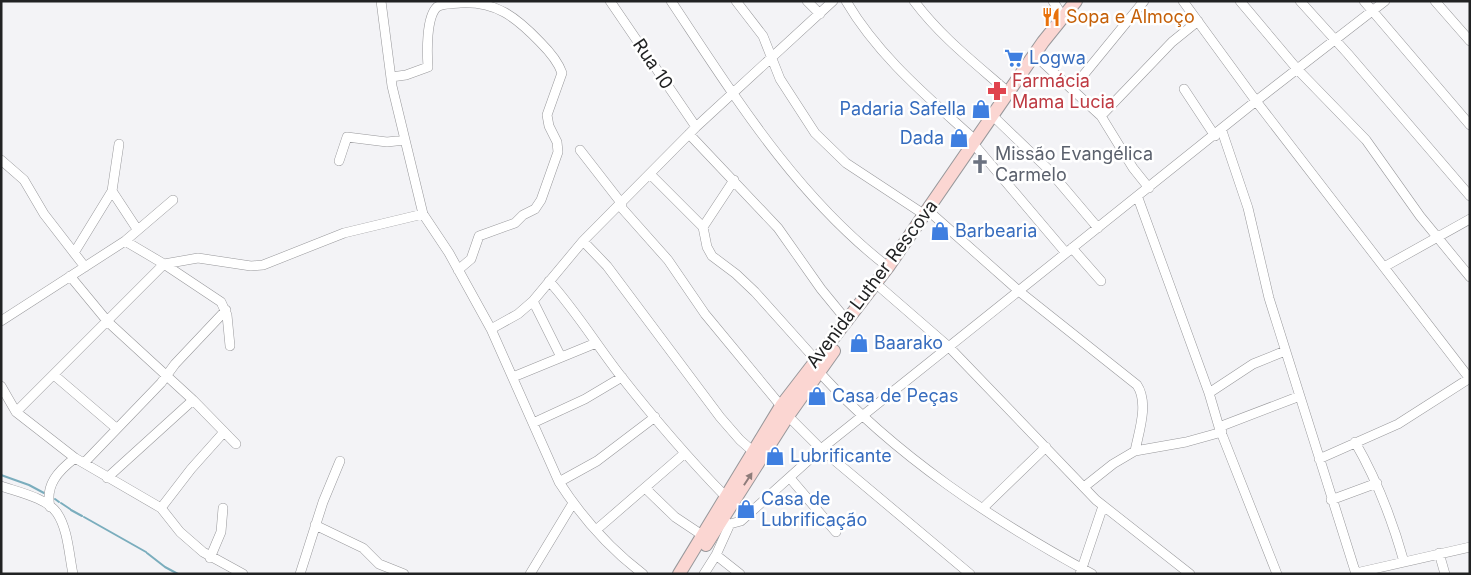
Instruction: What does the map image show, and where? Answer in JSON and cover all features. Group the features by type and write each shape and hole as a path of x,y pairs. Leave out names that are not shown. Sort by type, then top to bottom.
{"main road":[{"name":"Avenida Luther Rescova","path":"817,366 881,288 1008,92 1076,1"},
{"name":"Avenida Luther Rescova","path":"976,144 1038,59 1084,1"},
{"name":"Avenida Luther Rescova","path":"679,574 725,496 757,454 784,411 848,322 928,214"},
{"name":"Avenida Luther Rescova","path":"687,574 726,522 757,454"}],"street":[{"path":"381,1 391,77 423,214 458,270 491,329 560,482 573,504 596,530 643,574"},
{"name":"Rua 10","path":"610,1 693,130 734,180 778,228 821,289 848,322"},
{"path":"671,1 732,94 774,151 818,203 866,249 888,267"},
{"path":"736,1 763,36 780,79 808,123 826,145 846,163 928,214 1020,292 1137,385 1142,396 1142,410 1135,451"},
{"path":"807,1 820,14"},
{"path":"491,329 518,314 533,301 584,241 693,130 833,1"},
{"path":"846,1 870,39 889,60 976,144 1069,250 1101,281"},
{"path":"914,1 962,53 1008,92"},
{"path":"1053,1 1063,17"},
{"path":"1072,89 1144,1"},
{"path":"1183,1 1256,101 1470,378 1398,424 1354,442 1320,459"},
{"path":"1240,1 1298,70 1366,140 1436,236 1470,277"},
{"path":"1300,1 1470,196"},
{"path":"1364,1 1470,125"},
{"path":"704,574 716,555 726,522 741,521 821,449 1020,292 1069,250 1138,198 1256,101 1336,41 1385,1"},
{"path":"1435,1 1470,41"},
{"path":"391,77 406,75 428,67 427,53 433,12 438,6 446,4 473,3 490,6 519,20 549,51 560,67 562,73 547,115 549,126 558,142 558,152 542,200 535,209 523,215 515,223 479,236 471,259 458,270"},
{"path":"1101,116 1172,42 1198,21"},
{"path":"1038,59 1101,116 1133,168 1149,188"},
{"path":"1184,89 1218,133 1248,208 1269,298 1356,574 1470,546"},
{"path":"996,119 1048,169 1098,228"},
{"path":"339,161 347,137 387,142 405,140"},
{"path":"74,253 112,191 119,144"},
{"path":"580,150 621,205 668,260 705,314 784,411 821,449 970,574"},
{"path":"1,160 24,180 44,214 85,267"},
{"path":"650,174 703,227 706,232 707,247 712,256 736,274 762,299 817,366 862,416 939,480 1081,571 1092,574"},
{"path":"703,227 734,180"},
{"path":"112,191 137,230"},
{"path":"1138,198 1209,392 1220,430 1277,574"},
{"path":"1,321 125,241 173,200"},
{"path":"16,412 164,264 198,258 252,266 263,265 344,233 423,214"},
{"path":"1384,267 1436,236 1470,219"},
{"path":"125,241 217,297 226,310 230,346"},
{"path":"584,241 607,266 720,417 757,454"},
{"path":"70,276 108,322 193,400 236,444"},
{"path":"550,281 571,306 622,377 685,453 725,496"},
{"path":"881,288 949,347 1103,506 1190,574"},
{"path":"533,301 561,358"},
{"path":"84,463 166,377 175,364 226,310"},
{"path":"512,377 596,343"},
{"path":"1209,392 1253,364 1285,351"},
{"path":"54,375 116,428"},
{"path":"534,424 585,399 622,377"},
{"path":"1,386 16,412 75,458 161,508 180,532 210,558 243,574"},
{"path":"1084,487 1113,464 1135,451 1186,442 1220,430 1300,396"},
{"path":"107,478 193,400"},
{"path":"560,482 598,461 655,417"},
{"path":"161,508 191,469 224,432"},
{"path":"1354,442 1377,483 1393,524 1404,562"},
{"path":"983,508 1046,447"},
{"path":"596,530 685,453"},
{"path":"50,507 47,496 49,487 60,471 75,458"},
{"path":"300,574 315,525 340,461"},
{"path":"790,478 836,532"},
{"path":"1332,500 1377,483"},
{"path":"1,486 34,498 56,512 62,523 73,574"},
{"path":"645,488 675,517 702,535"},
{"path":"530,574 573,504"},
{"path":"1081,571 1103,506"},
{"path":"210,558 221,532 223,508"},
{"path":"315,525 363,548 379,564 404,574"},
{"path":"1439,553 1445,574"},
{"path":"716,555 740,574"}],"waterway":[{"path":"1,475 29,485 44,493"},
{"path":"55,499 59,502"},
{"path":"61,503 70,509"},
{"path":"71,510 82,516"},
{"path":"84,517 146,552"},
{"path":"147,553 178,574"}],"place":[{"name":"Sopa e Almoço","path":"1051,17"},
{"name":"Logwa","path":"1014,58"},
{"name":"Farmácia Mama Lucia","path":"997,91"},
{"name":"Padaria Safella","path":"981,109"},
{"name":"Dada","path":"959,138"},
{"name":"Missão Evangélica Carmelo","path":"980,164"},
{"name":"Barbearia","path":"940,231"},
{"name":"Baarako","path":"859,343"},
{"name":"Casa de Peças","path":"817,396"},
{"name":"Lubrificante","path":"775,456"},
{"name":"Casa de Lubrificação","path":"746,509"}]}
